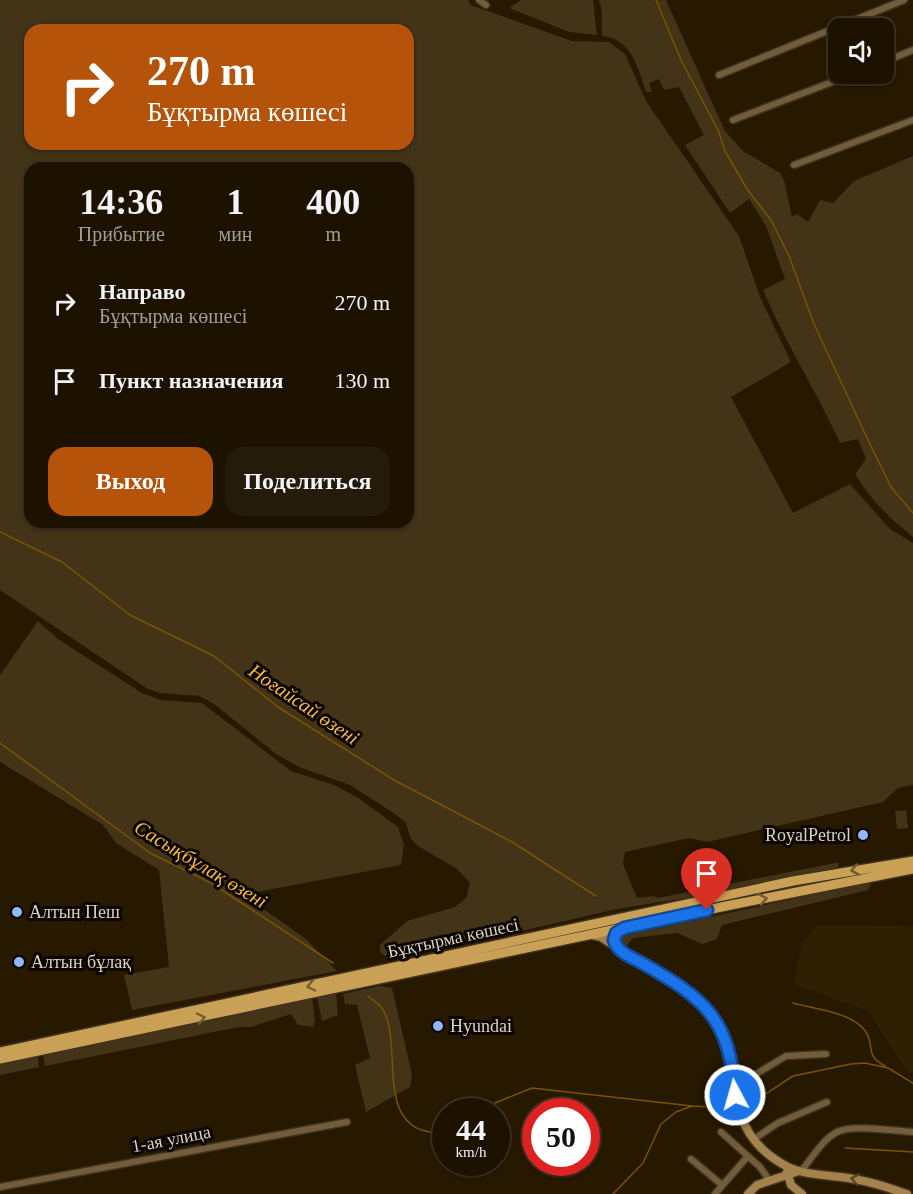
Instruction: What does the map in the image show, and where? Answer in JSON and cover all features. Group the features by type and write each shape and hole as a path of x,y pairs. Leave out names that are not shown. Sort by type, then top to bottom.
{"main road":[{"name":"Бұқтырма көшесі","path":"0,1052 829,886 906,867 913,861"},
{"name":"Бұқтырма көшесі","path":"0,1059 827,875 906,867"},
{"path":"827,875 825,880 829,886"},
{"path":"622,952 615,944 614,936 624,928"},
{"path":"590,935 601,937 679,985 708,1009 724,1037 734,1079 737,1109 754,1138 780,1162 791,1169 860,1180 907,1194"},
{"path":"779,1178 785,1172 780,1162"},
{"path":"780,1162 789,1179 802,1194"},
{"path":"748,1194 757,1185 779,1178 789,1179 802,1170"}],"street":[{"path":"479,0 486,5"},
{"path":"719,75 904,0"},
{"path":"894,58 913,51"},
{"path":"733,120 828,84"},
{"path":"794,165 913,120"},
{"path":"734,1079 756,1074 786,1056 826,1054"},
{"path":"754,1138 778,1123 827,1102"},
{"name":"1-ая улица","path":"0,1187 347,1122"},
{"path":"802,1170 825,1142 838,1132 853,1130 913,1132"},
{"path":"721,1132 748,1156 770,1181"},
{"path":"715,1194 748,1156"},
{"path":"691,1158 722,1185"}],"shaded area":[{"path":"0,0 468,0 471,5 572,41 609,42 625,54 646,101 739,236 760,297 791,362 731,397 793,513 850,484 890,529 913,543 913,785 898,788 883,802 707,842 689,838 625,852 623,864 637,898 654,896 658,898 835,863 839,863 838,867 755,887 617,909 400,959 385,956 380,951 380,945 407,921 455,907 466,898 470,883 457,869 418,846 411,839 406,823 395,814 350,785 299,767 276,754 214,704 199,696 160,693 148,689 0,590"},
{"path":"521,0 593,0 597,35 569,32 509,8"},
{"path":"599,0 666,0 725,131 743,151 780,173 784,180 792,217 797,214 808,222 820,200 833,203 854,181 913,156 913,537 881,508 855,474 866,459 858,439 840,443 763,290 785,279 766,226 749,199 730,213 685,145 704,135 679,87 664,90 659,79 649,83 652,92 646,92 627,49 612,38 602,36 602,12"},
{"path":"38,621 58,639 142,693 160,700 202,703 291,771 334,785 357,797 398,827 404,845 401,865 252,893 224,881 306,939 337,971 132,1010 124,975 169,967 159,870 116,843 103,825 0,762 0,675"},
{"path":"906,810 908,828 897,829 895,811"},
{"path":"822,878 822,882 372,978 372,974"},
{"path":"871,884 868,890 722,925 717,939 702,944 677,933 633,938 624,949 618,937"},
{"path":"816,925 913,926 913,1073 906,1070 868,1011 794,985 801,946"},
{"path":"380,986 392,988 412,1074 410,1087 366,1112 355,1065 370,1058 357,1005 345,1004 343,994"},
{"path":"336,993 338,1015 322,1021 317,997"},
{"path":"312,998 315,1021 313,1027 298,1025 291,1014 251,1027 239,1027 45,1066 43,1055"},
{"path":"38,1056 39,1067 0,1075 0,1064"}],"waterway":[{"path":"656,0 681,60 718,130 725,151 747,189 771,220 789,256 814,324 891,487 913,513"},
{"name":"Ноғайсай өзені","path":"0,532 62,562 130,615 214,656 278,707 394,780 512,842 596,896"},
{"name":"Сасықбұлақ өзені","path":"0,743 150,853 211,883 333,963"},
{"name":"Сасықбұлақ өзені","path":"368,996 382,1008 388,1023 393,1080 396,1099 402,1114 413,1126 431,1132"},
{"name":"Ноғайсай өзені","path":"793,1003 843,1016 860,1025 869,1037 874,1058 885,1066"},
{"path":"761,1097 793,1076 851,1064 865,1063 888,1068 913,1083"},
{"name":"Сасықбұлақ өзені","path":"507,1098 532,1088 692,1106"},
{"path":"613,1194 643,1163 661,1124 676,1112 692,1106 726,1108"},
{"path":"845,1148 913,1152"}],"place":[{"name":"RoyalPetrol","path":"863,835"},
{"name":"Алтын Пеш","path":"17,912"},
{"name":"Алтын бұлақ","path":"19,962"},
{"name":"Hyundai","path":"438,1026"}],"route":[{"path":"707,910 624,928 616,933 614,940 622,952 685,989 713,1015 724,1037 734,1079 735,1095"}]}
